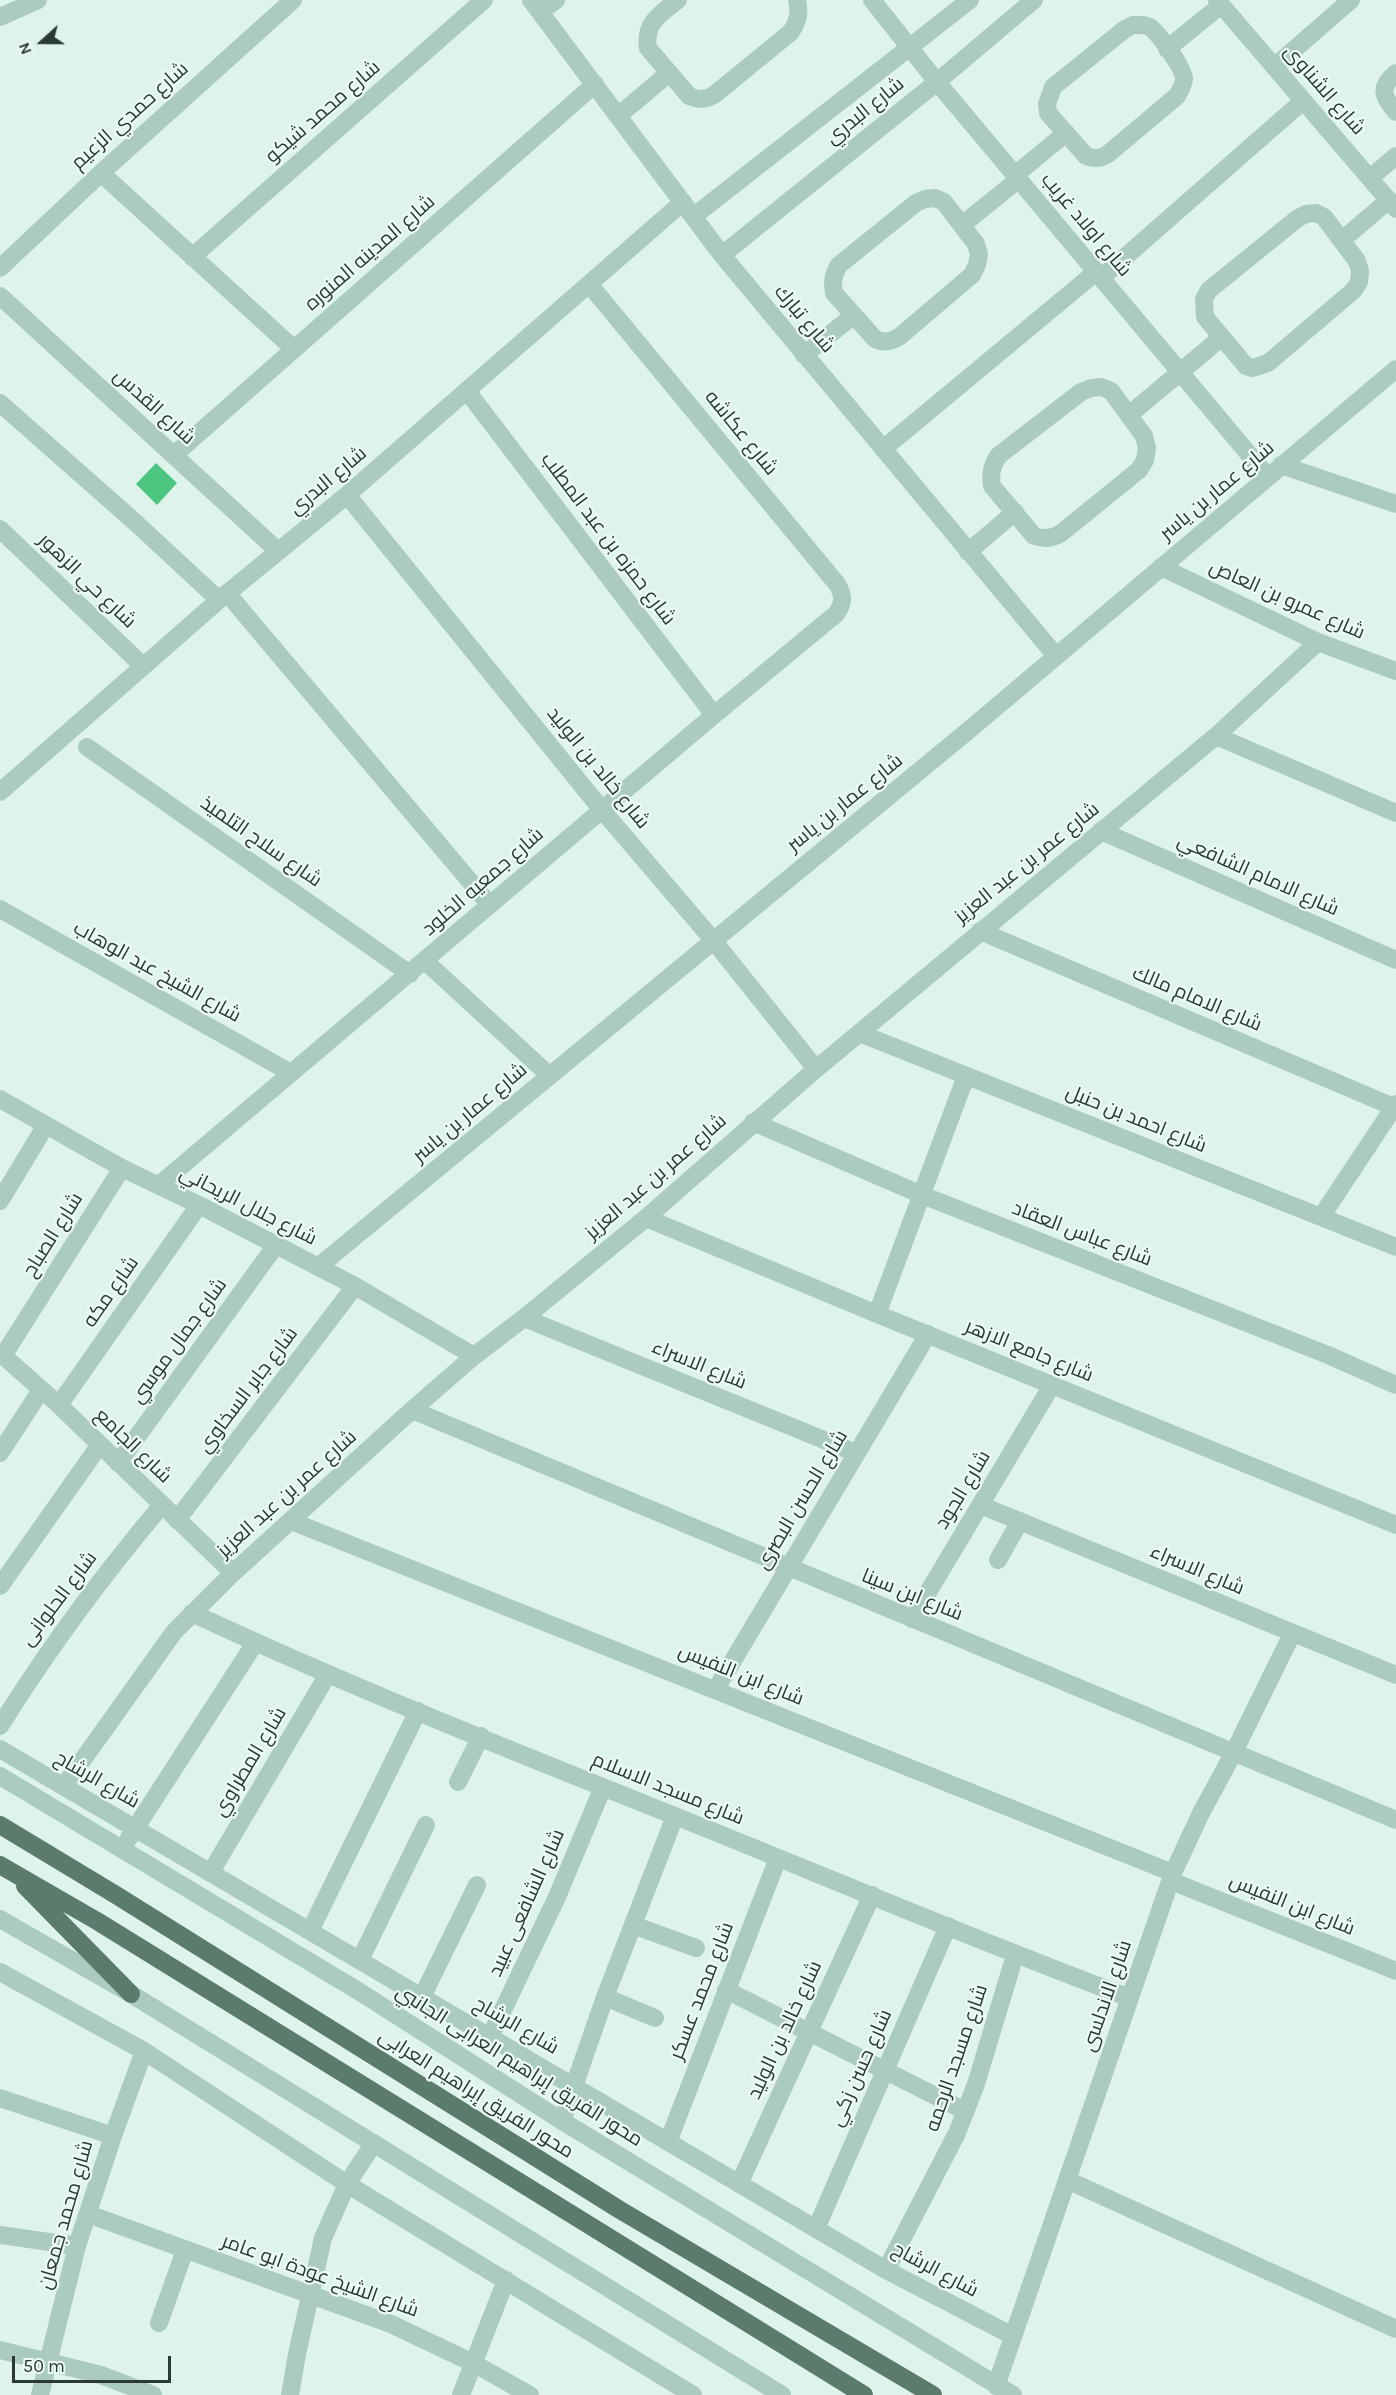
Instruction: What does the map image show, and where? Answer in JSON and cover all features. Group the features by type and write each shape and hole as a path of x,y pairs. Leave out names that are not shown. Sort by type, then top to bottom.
{"main road":[{"name":"محور الفريق إبراهيم العرابى","path":"0,1825 620,2210 933,2395"},
{"path":"4,1868 131,1994"},
{"path":"4,1868 97,1921 864,2395"}],"street":[{"path":"0,17 38,0"},
{"name":"شارع حمدي الزعيم","path":"0,268 101,173 293,0"},
{"name":"شارع محمد شيكو","path":"192,257 484,0"},
{"path":"535,6 556,0"},
{"path":"678,0 654,19 648,28 646,38 648,48 689,96 698,100 714,95 791,32 798,22 797,0"},
{"name":"شارع اولاد غريب","path":"872,0 908,47 1180,373 1274,471"},
{"name":"شارع البدري","path":"0,792 223,596 347,495 589,284 970,0"},
{"name":"شارع البدري","path":"722,255 937,82 1034,0"},
{"path":"1274,67 1351,0"},
{"path":"1167,49 1219,2"},
{"name":"شارع الشناوى","path":"1219,2 1392,204"},
{"name":"شارع تبارك","path":"535,6 596,84 722,255 1056,656"},
{"path":"1133,25 1151,28 1182,67 1184,78 1177,96 1101,158 1093,159 1086,156 1066,133 1048,113 1047,104 1053,87 1125,29 1133,25"},
{"path":"618,116 669,73"},
{"path":"1396,73 1387,80 1384,88 1388,102 1396,112"},
{"name":"شارع المدينه المنوره","path":"174,455 596,84"},
{"path":"883,449 1098,275 1304,101"},
{"path":"962,225 1066,133"},
{"path":"1370,178 1396,156"},
{"path":"101,173 294,350"},
{"path":"934,198 944,202 976,244 979,254 977,266 972,275 899,337 891,341 883,342 875,339 854,315 834,293 832,283 839,265 916,203 934,198"},
{"path":"1342,240 1392,204"},
{"path":"1316,213 1324,217 1357,261 1360,271 1359,282 1353,291 1268,363 1253,368 1246,366 1222,337 1205,317 1204,299 1209,291 1298,218 1316,213"},
{"name":"شارع عكاشه","path":"589,284 837,584 843,594 843,605 836,614"},
{"name":"شارع القدس","path":"0,296 278,551"},
{"path":"804,355 854,315"},
{"path":"1129,415 1222,337"},
{"name":"شارع عمار بن ياسر","path":"318,1268 1056,656 1396,369"},
{"path":"1101,387 1111,391 1144,436 1147,448 1145,460 1139,470 1052,538 1042,539 1034,536 1015,512 992,486 993,465 998,456 1081,392 1101,387"},
{"name":"شارع حمزه بن عبد المطلب","path":"466,391 714,715"},
{"path":"0,404 223,596 490,905"},
{"path":"1274,471 1396,504"},
{"name":"شارع خالد بن الوليد","path":"347,495 602,810 713,940 816,1069"},
{"path":"968,552 1015,512"},
{"name":"شارع حي الزهور","path":"0,529 143,666"},
{"name":"شارع عمرو بن العاص","path":"1161,567 1318,642 1396,671"},
{"name":"شارع جمعيه الخلود","path":"159,1185 836,614"},
{"name":"شارع عمر بن عبد العزيز","path":"64,1786 158,1654 192,1613 233,1573 474,1356 646,1218 753,1122 1216,736 1318,642"},
{"path":"1216,736 1396,813"},
{"name":"شارع سلاح التلميذ","path":"87,747 410,974"},
{"name":"شارع الامام الشافعي","path":"1101,831 1396,960"},
{"name":"شارع الشيخ عبد الوهاب","path":"0,909 291,1073"},
{"name":"شارع الامام مالك","path":"980,931 1395,1106"},
{"path":"425,961 550,1076"},
{"name":"شارع احمد بن حنبل","path":"859,1033 1396,1247"},
{"path":"877,1314 966,1076"},
{"name":"شارع جلال الريحاني","path":"0,1099 122,1168 355,1286 474,1356"},
{"path":"1321,1217 1395,1106"},
{"name":"شارع عباس العقاد","path":"753,1122 921,1195 1328,1355 1396,1385"},
{"path":"0,1201 46,1125"},
{"name":"شارع الصباح","path":"2,1354 122,1168"},
{"name":"شارع مكه","path":"59,1405 199,1205"},
{"name":"شارع جامع الازهر","path":"646,1218 1396,1525"},
{"name":"شارع جمال موسي","path":"118,1463 276,1245"},
{"name":"شارع جابر السخاوي","path":"177,1520 355,1286"},
{"name":"شارع الاسراء","path":"524,1318 856,1453"},
{"name":"شارع الحسن البصرى","path":"716,1689 928,1334"},
{"name":"شارع الجامع","path":"2,1354 59,1405 233,1573"},
{"name":"شارع الجود","path":"912,1619 1052,1385"},
{"path":"0,1453 41,1390"},
{"name":"شارع ابن سينا","path":"412,1410 1396,1820"},
{"path":"0,1586 99,1446"},
{"name":"شارع الحلوانى","path":"0,1726 39,1663 78,1609 162,1505"},
{"name":"شارع الاسراء","path":"980,1505 1396,1675"},
{"name":"شارع ابن النفيس","path":"291,1521 716,1689 1396,1971"},
{"path":"998,1560 1020,1521"},
{"name":"شارع مسجد الاسلام","path":"192,1613 328,1674 603,1787 1016,1955 1130,1998"},
{"name":"شارع الاندلسى","path":"996,2386 1172,1877 1201,1813 1292,1634"},
{"path":"122,1848 255,1643"},
{"name":"شارع المطراوي","path":"211,1872 328,1674"},
{"path":"310,1931 418,1711"},
{"path":"458,1782 481,1736"},
{"name":"شارع الرشاح","path":"0,1749 886,2270 1013,2336"},
{"name":"محور الفريق إبراهيم العرابى الجانبي","path":"0,1776 360,1992 562,2121 1013,2395"},
{"name":"شارع الشافعى عبيد","path":"490,2037 557,1897 603,1787"},
{"path":"562,2121 605,1997 675,1816"},
{"path":"360,1960 426,1825"},
{"name":"شارع محمد عسكر","path":"668,2142 778,1858"},
{"path":"422,1996 477,1886"},
{"name":"شارع خالد بن الوليد","path":"739,2184 872,1895"},
{"path":"0,1919 131,1994 782,2395"},
{"path":"633,1925 696,1948"},
{"name":"شارع حسن زكي","path":"816,2229 948,1926"},
{"name":"شارع مسجد الرحمه","path":"886,2270 957,2133 976,2084 1016,1955"},
{"path":"0,1972 144,2051 347,2184 693,2395"},
{"path":"726,1990 965,2111"},
{"path":"605,1997 655,2018"},
{"name":"شارع محمد جمعان","path":"40,2395 77,2246 112,2136 144,2051"},
{"path":"0,2098 112,2136"},
{"path":"290,2395 323,2238 347,2184 374,2143"},
{"path":"1067,2180 1396,2329"},
{"name":"شارع الشيخ عودة ابو عامر","path":"88,2214 184,2250 311,2293 391,2324 473,2363 531,2395"},
{"path":"0,2235 77,2246"},
{"path":"159,2323 184,2250"},
{"path":"461,2395 506,2280"},
{"path":"0,2350 101,2375 153,2395"}],"building":[{"path":"156,463 177,483 157,505 136,484"}]}
